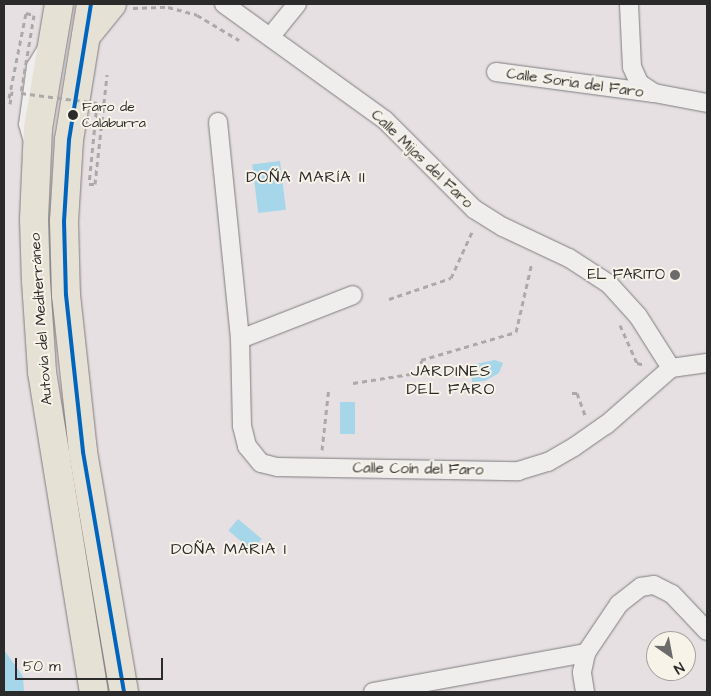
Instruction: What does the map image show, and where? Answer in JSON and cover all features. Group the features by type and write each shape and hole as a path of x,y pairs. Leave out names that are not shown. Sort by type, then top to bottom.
{"highway":[{"name":"Autovía del Mediterráneo","path":"91,4 69,140 64,221 66,295 83,452 124,692"},
{"path":"85,37 120,7"},
{"name":"Autovía del Mediterráneo","path":"57,14 41,98 34,171 35,272 42,372 94,692"}],"street":[{"name":"Calle Mijas del Faro","path":"221,4 271,36 385,120 474,209 503,227 569,258 608,284 638,316 672,368"},
{"path":"271,36 297,4"},
{"path":"628,4 632,67 639,83 654,94"},
{"name":"Calle Soria del Faro","path":"496,72 707,103"},
{"name":"Calle Coín del Faro","path":"218,122 240,339 242,426 247,446 261,463 277,468 518,471 548,462 595,432 672,368"},
{"path":"240,339 353,296"},
{"path":"672,368 707,363"},
{"path":"585,692 582,672 586,654 619,604 641,587 654,585 668,590 707,631"},
{"path":"373,692 586,654"}],"path":[{"path":"120,7 168,7 197,15 245,44"},
{"path":"9,98 26,13 34,15 21,93 97,104 89,184 95,184 107,75 98,74"},
{"path":"466,228 481,236"},
{"path":"389,300 451,278 472,232"},
{"path":"523,258 540,266"},
{"path":"353,382 423,372 421,360 516,332 532,262"},
{"path":"616,317 637,364 672,368"},
{"path":"320,468 329,387"},
{"path":"572,393 577,393 582,413 595,432"}],"water":[{"path":"280,161 286,210 258,213 252,164"},
{"path":"495,360 503,363 499,373 485,381 472,382 471,365"},
{"path":"340,402 355,402 355,434 340,434"},
{"path":"238,519 262,539 252,550 228,530"},
{"path":"4,650 23,676 24,692 4,692"}],"transit line":[{"path":"91,4 69,140 64,221 66,295 83,452 124,692"}],"place":[{"name":"Faro de Calaburra","path":"73,115"},
{"name":"EL FARITO","path":"675,275"}],"district":[{"name":"DOÑA MARÍA II","path":"306,177"},
{"name":"JARDINES DEL FARO","path":"451,380"},
{"name":"DOÑA MARIA I","path":"229,549"}]}
